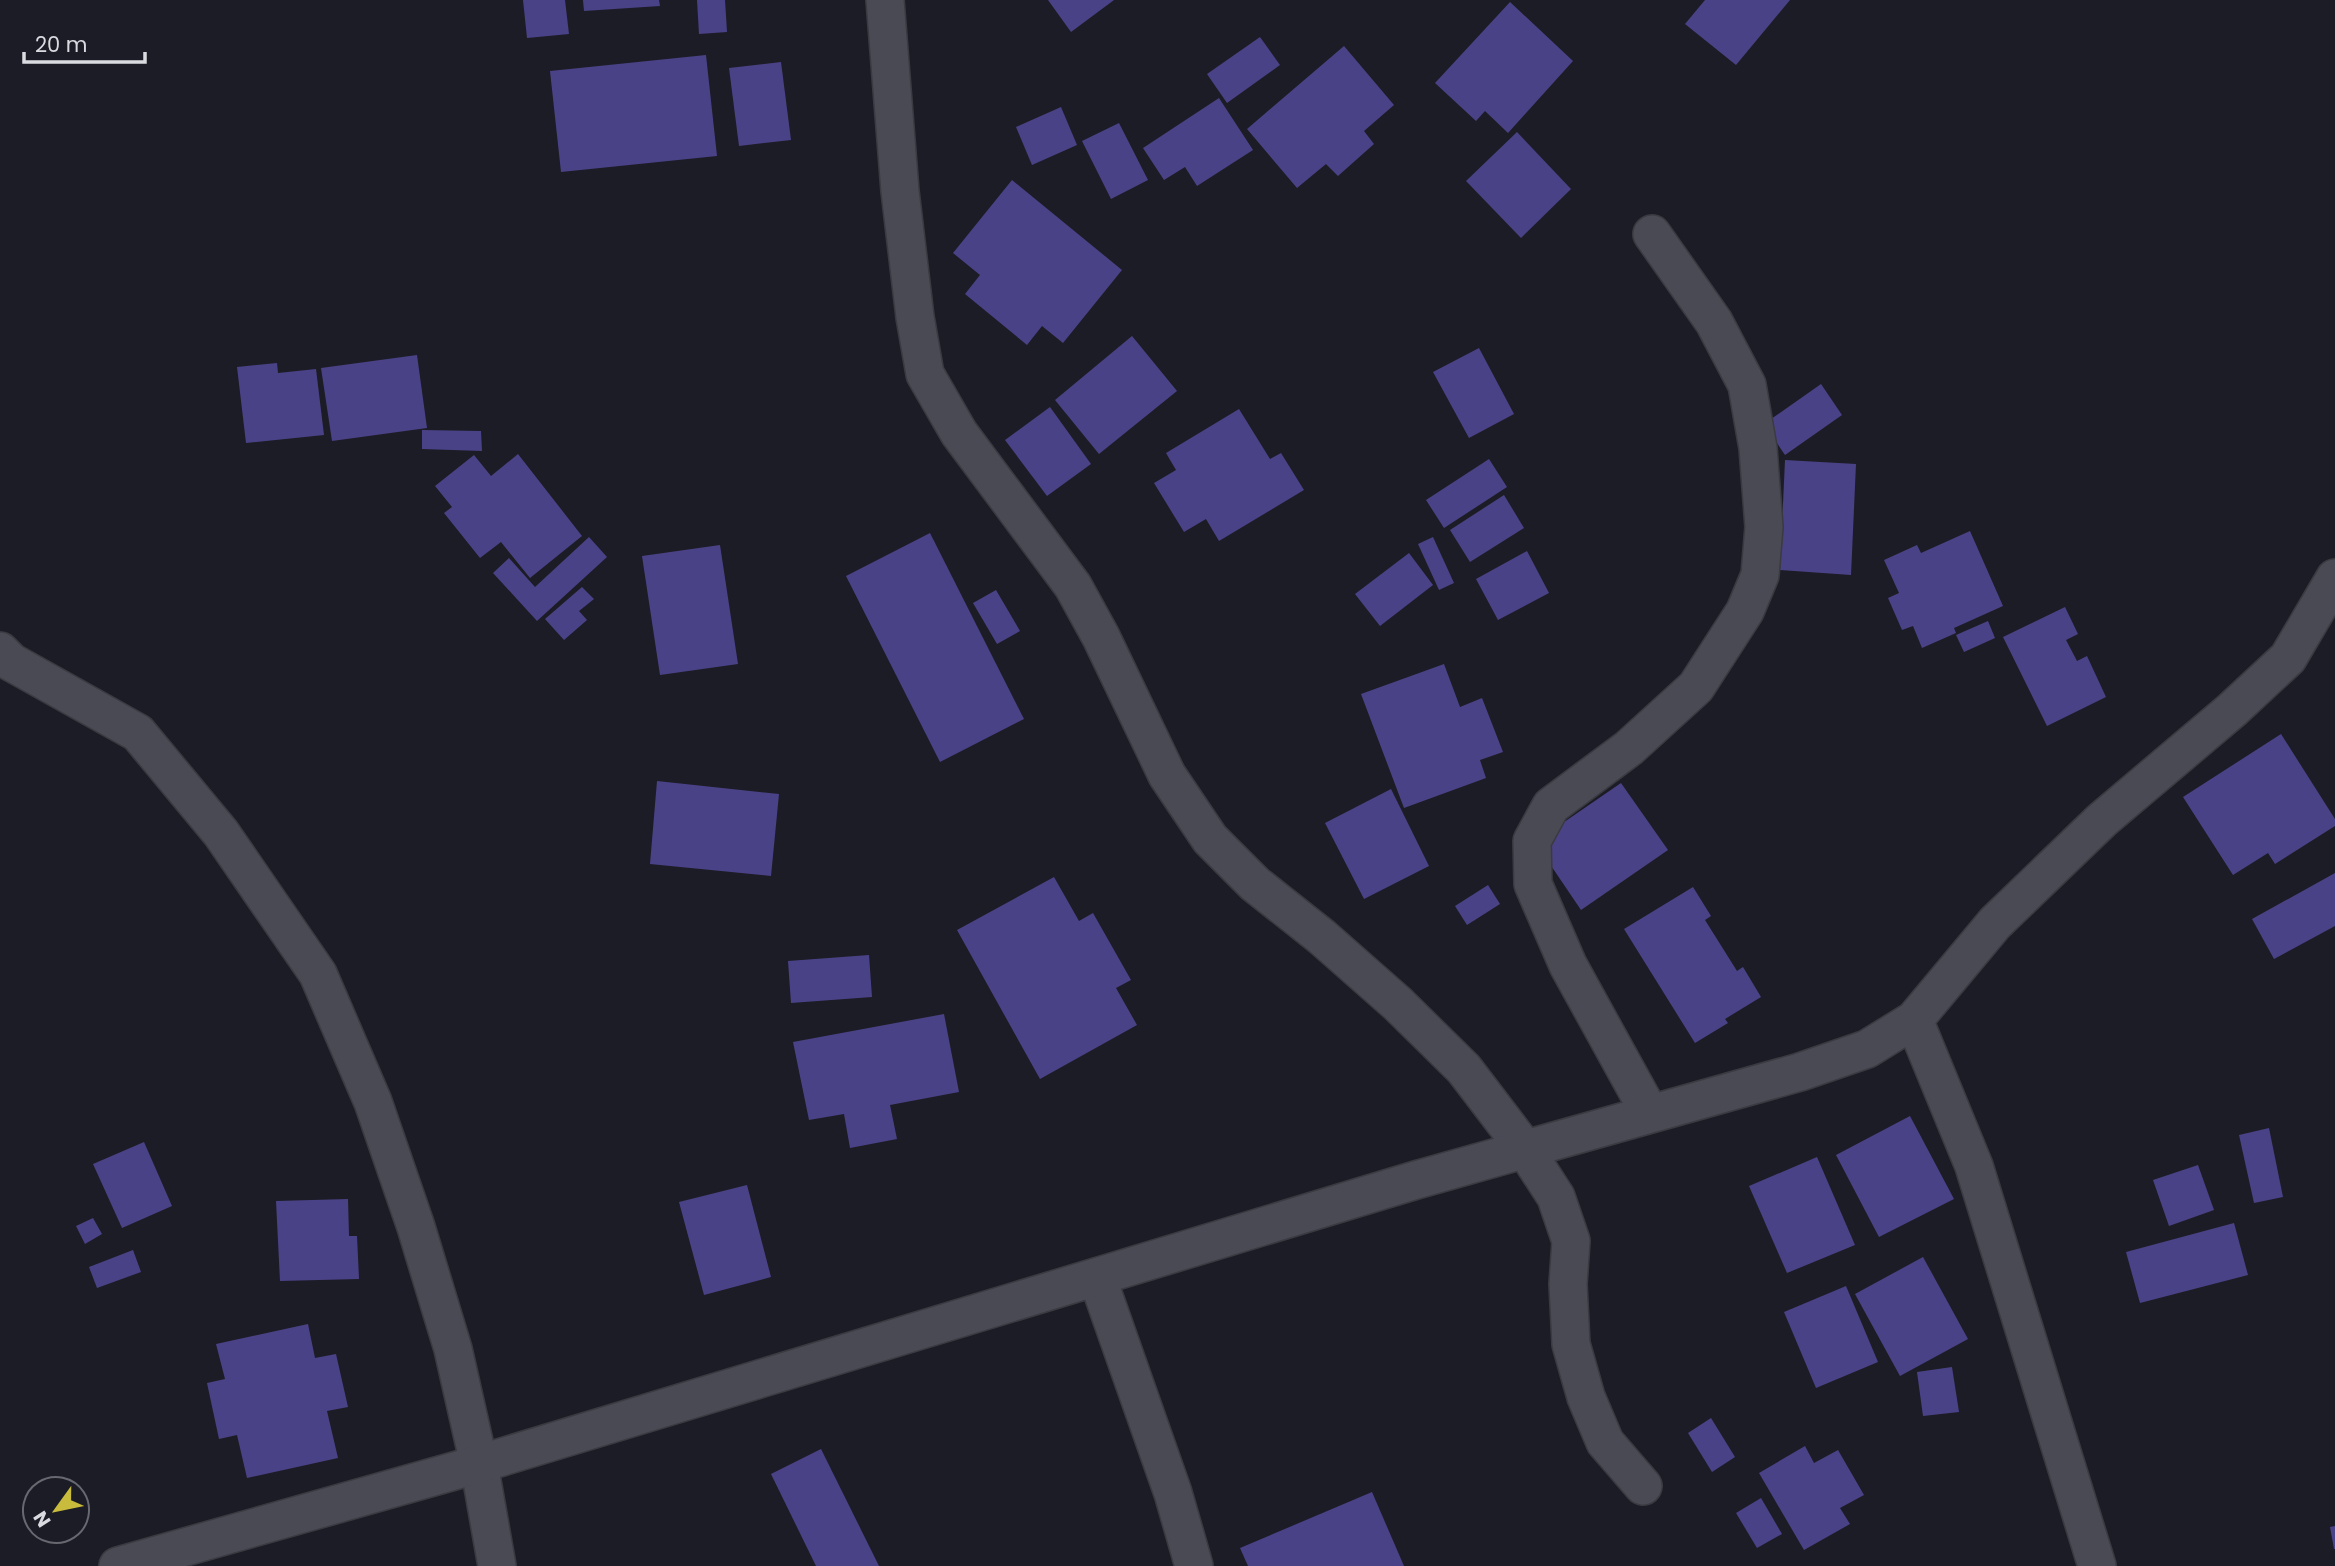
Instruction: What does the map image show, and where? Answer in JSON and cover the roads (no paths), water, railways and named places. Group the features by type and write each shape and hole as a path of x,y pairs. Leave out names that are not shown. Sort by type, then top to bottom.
{"street":[{"path":"885,0 900,191 915,317 925,374 959,433 1073,586 1101,637 1167,775 1210,839 1255,884 1322,937 1398,1004 1464,1069 1525,1149 1556,1197 1571,1241 1568,1284 1571,1344 1586,1397 1605,1442 1643,1486"},
{"path":"1649,1112 1568,965 1533,884 1532,841 1552,806 1629,748 1696,687 1745,611 1760,575 1764,527 1760,474 1747,385 1714,322 1652,234"},
{"path":"118,1566 479,1464 1649,1112 1800,1072 1867,1049 1914,1020 1996,923 2024,895 2102,821 2232,710 2288,658 2335,578"},
{"path":"0,651 11,662 138,733 221,833 318,974 373,1102 416,1227 453,1349 479,1464 497,1566"},
{"path":"1914,1020 1974,1166 2097,1566"},
{"path":"1097,1278 1173,1493 1194,1566"}]}
